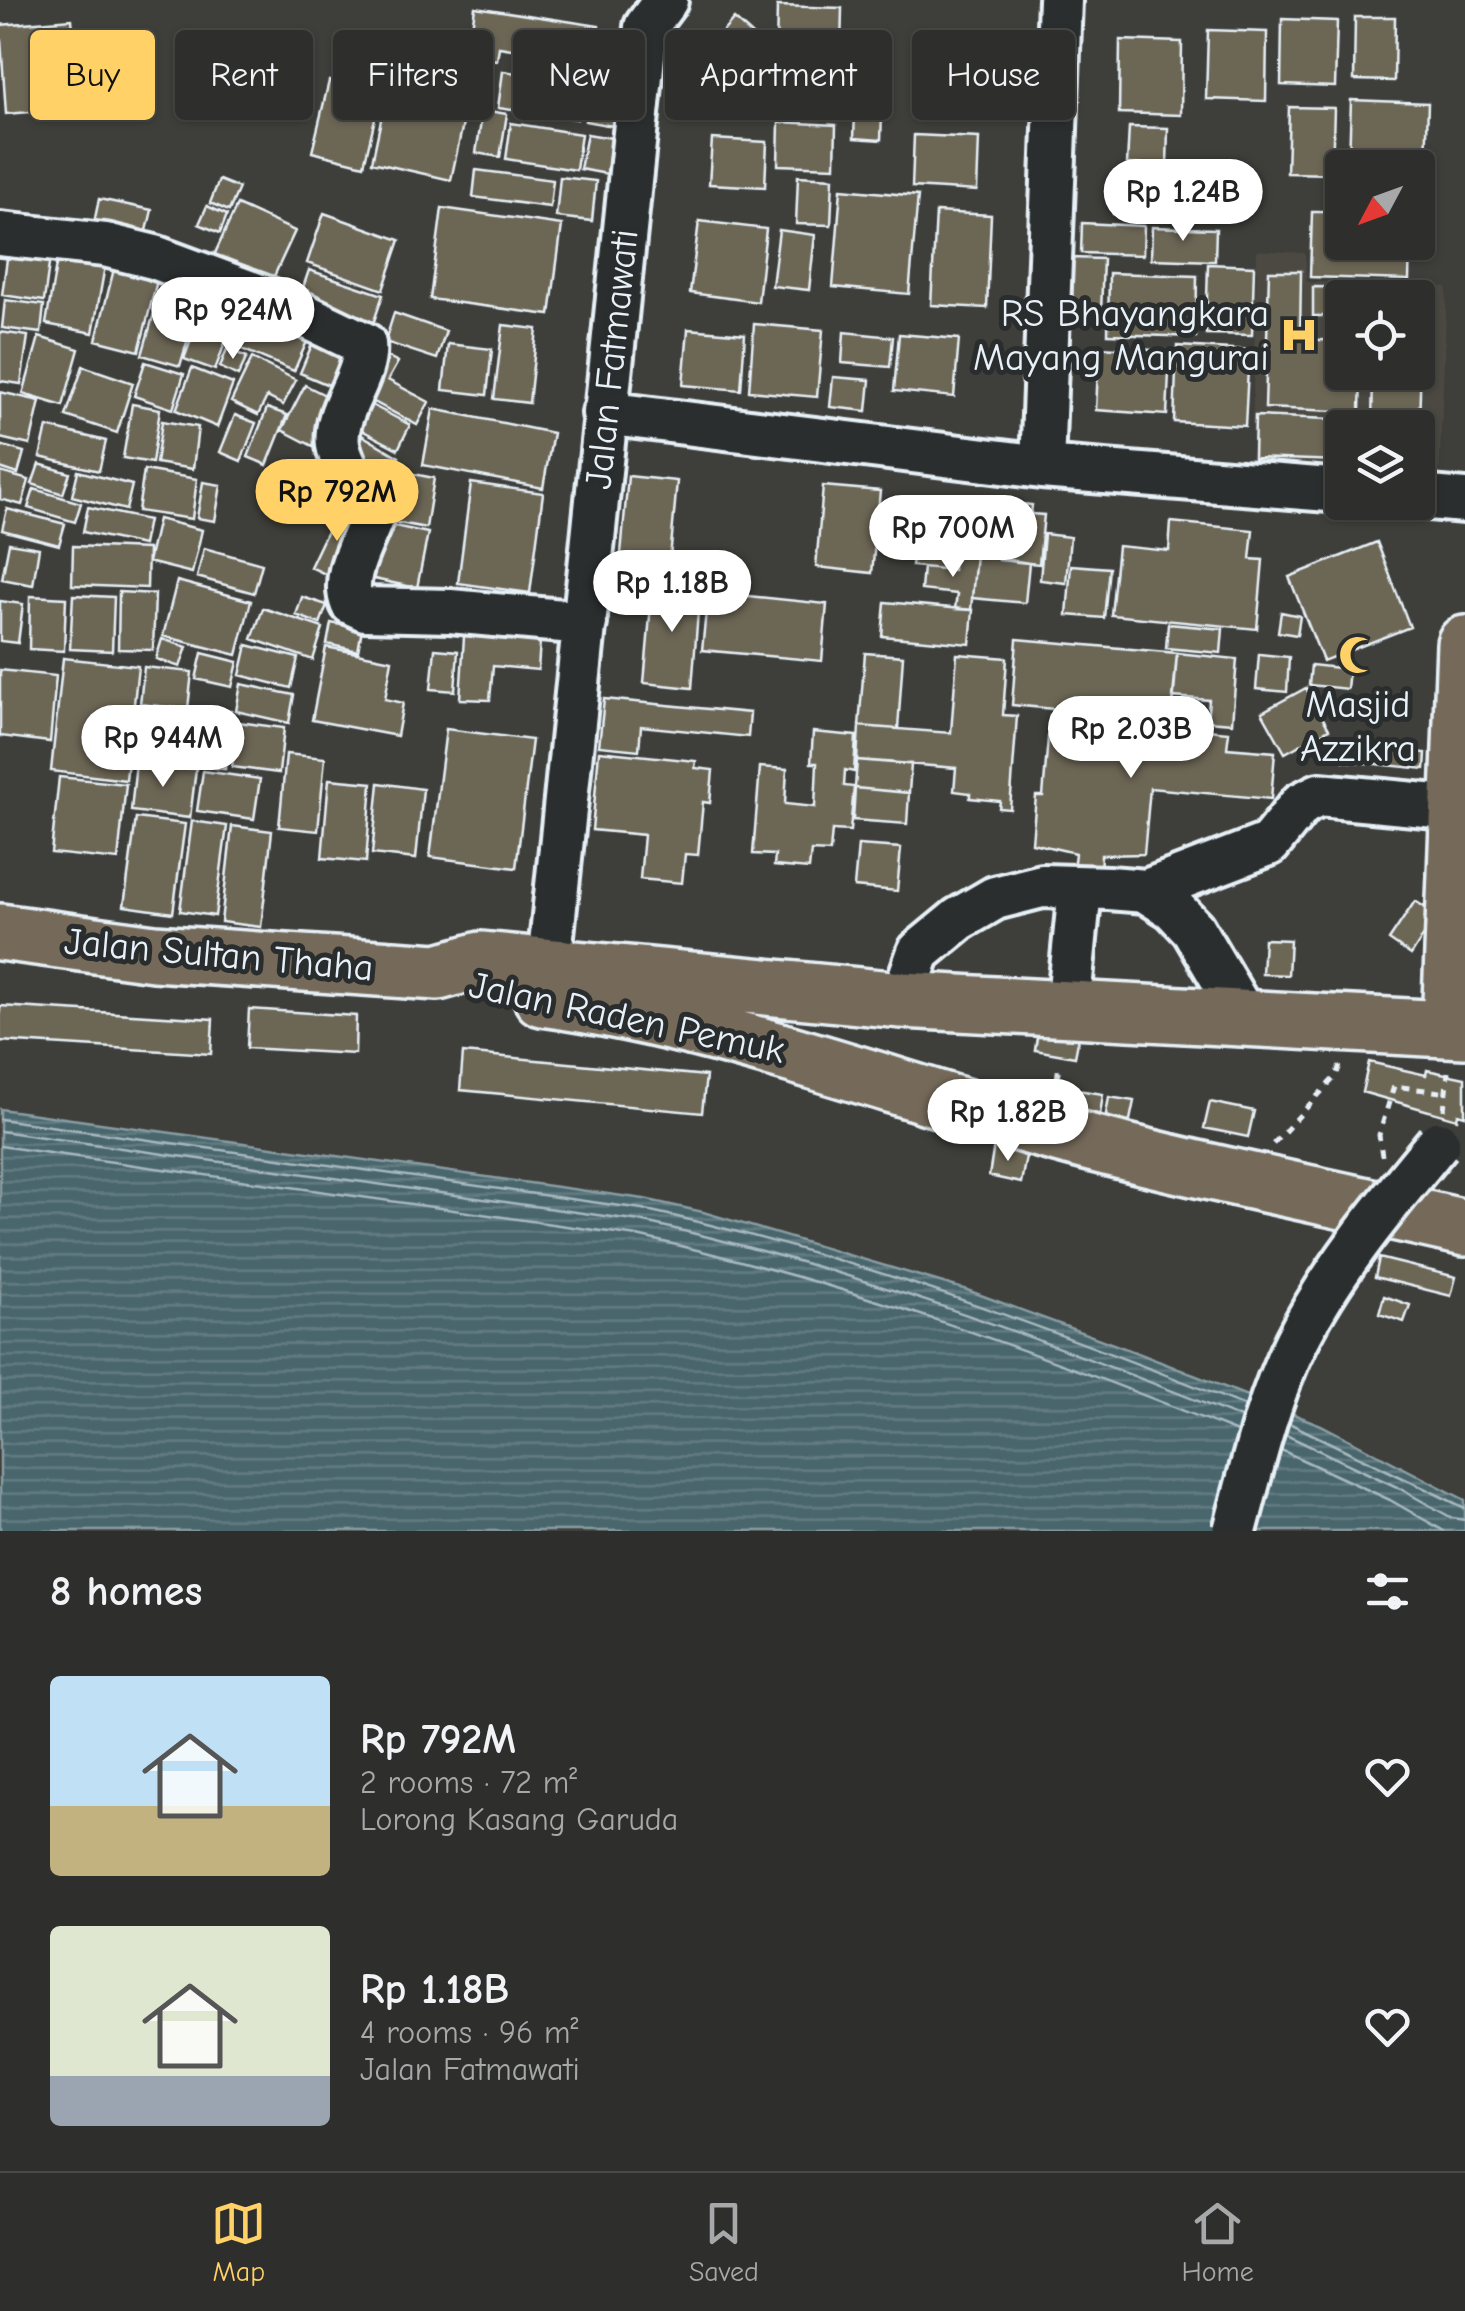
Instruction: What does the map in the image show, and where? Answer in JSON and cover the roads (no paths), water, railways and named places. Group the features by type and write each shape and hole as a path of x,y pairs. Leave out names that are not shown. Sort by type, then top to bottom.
{"main road":[{"path":"1458,1029 1458,808 1465,644"},
{"name":"Jalan Sultan Thaha","path":"0,932 154,953 438,972"},
{"name":"Jalan Raden Pemuk","path":"438,972 482,960 902,1000 1458,1029"},
{"name":"Jalan Raden Pemuk","path":"438,972 478,990 610,1007 741,1036 1050,1132 1465,1228"},
{"path":"741,1036 753,984"}],"street":[{"name":"Jalan Fatmawati","path":"550,964 646,27 666,0"},
{"path":"1042,466 1060,0"},
{"path":"0,234 104,245 154,257 282,304 355,336 364,344 366,355 345,406 338,442 371,519 350,574 347,591 352,603 366,609 450,611 585,623"},
{"path":"604,413 1042,466 1325,490"},
{"path":"1435,498 1465,500"},
{"path":"902,1000 919,952 959,919 995,898 1042,886 1146,891 1269,844 1301,804 1319,795 1458,808"},
{"path":"1068,1009 1080,890"},
{"path":"1146,891 1193,929 1246,1018"},
{"path":"1236,1531 1259,1438 1296,1343 1350,1251 1438,1143"}],"water":[{"path":"0,1109 644,1199 703,1212 967,1290 1321,1425 1465,1500 1465,1531 0,1531"}],"place":[{"name":"RS Bhayangkara Mayang Mangurai","path":"1299,335"},
{"name":"Masjid Azzikra","path":"1358,655"}]}
